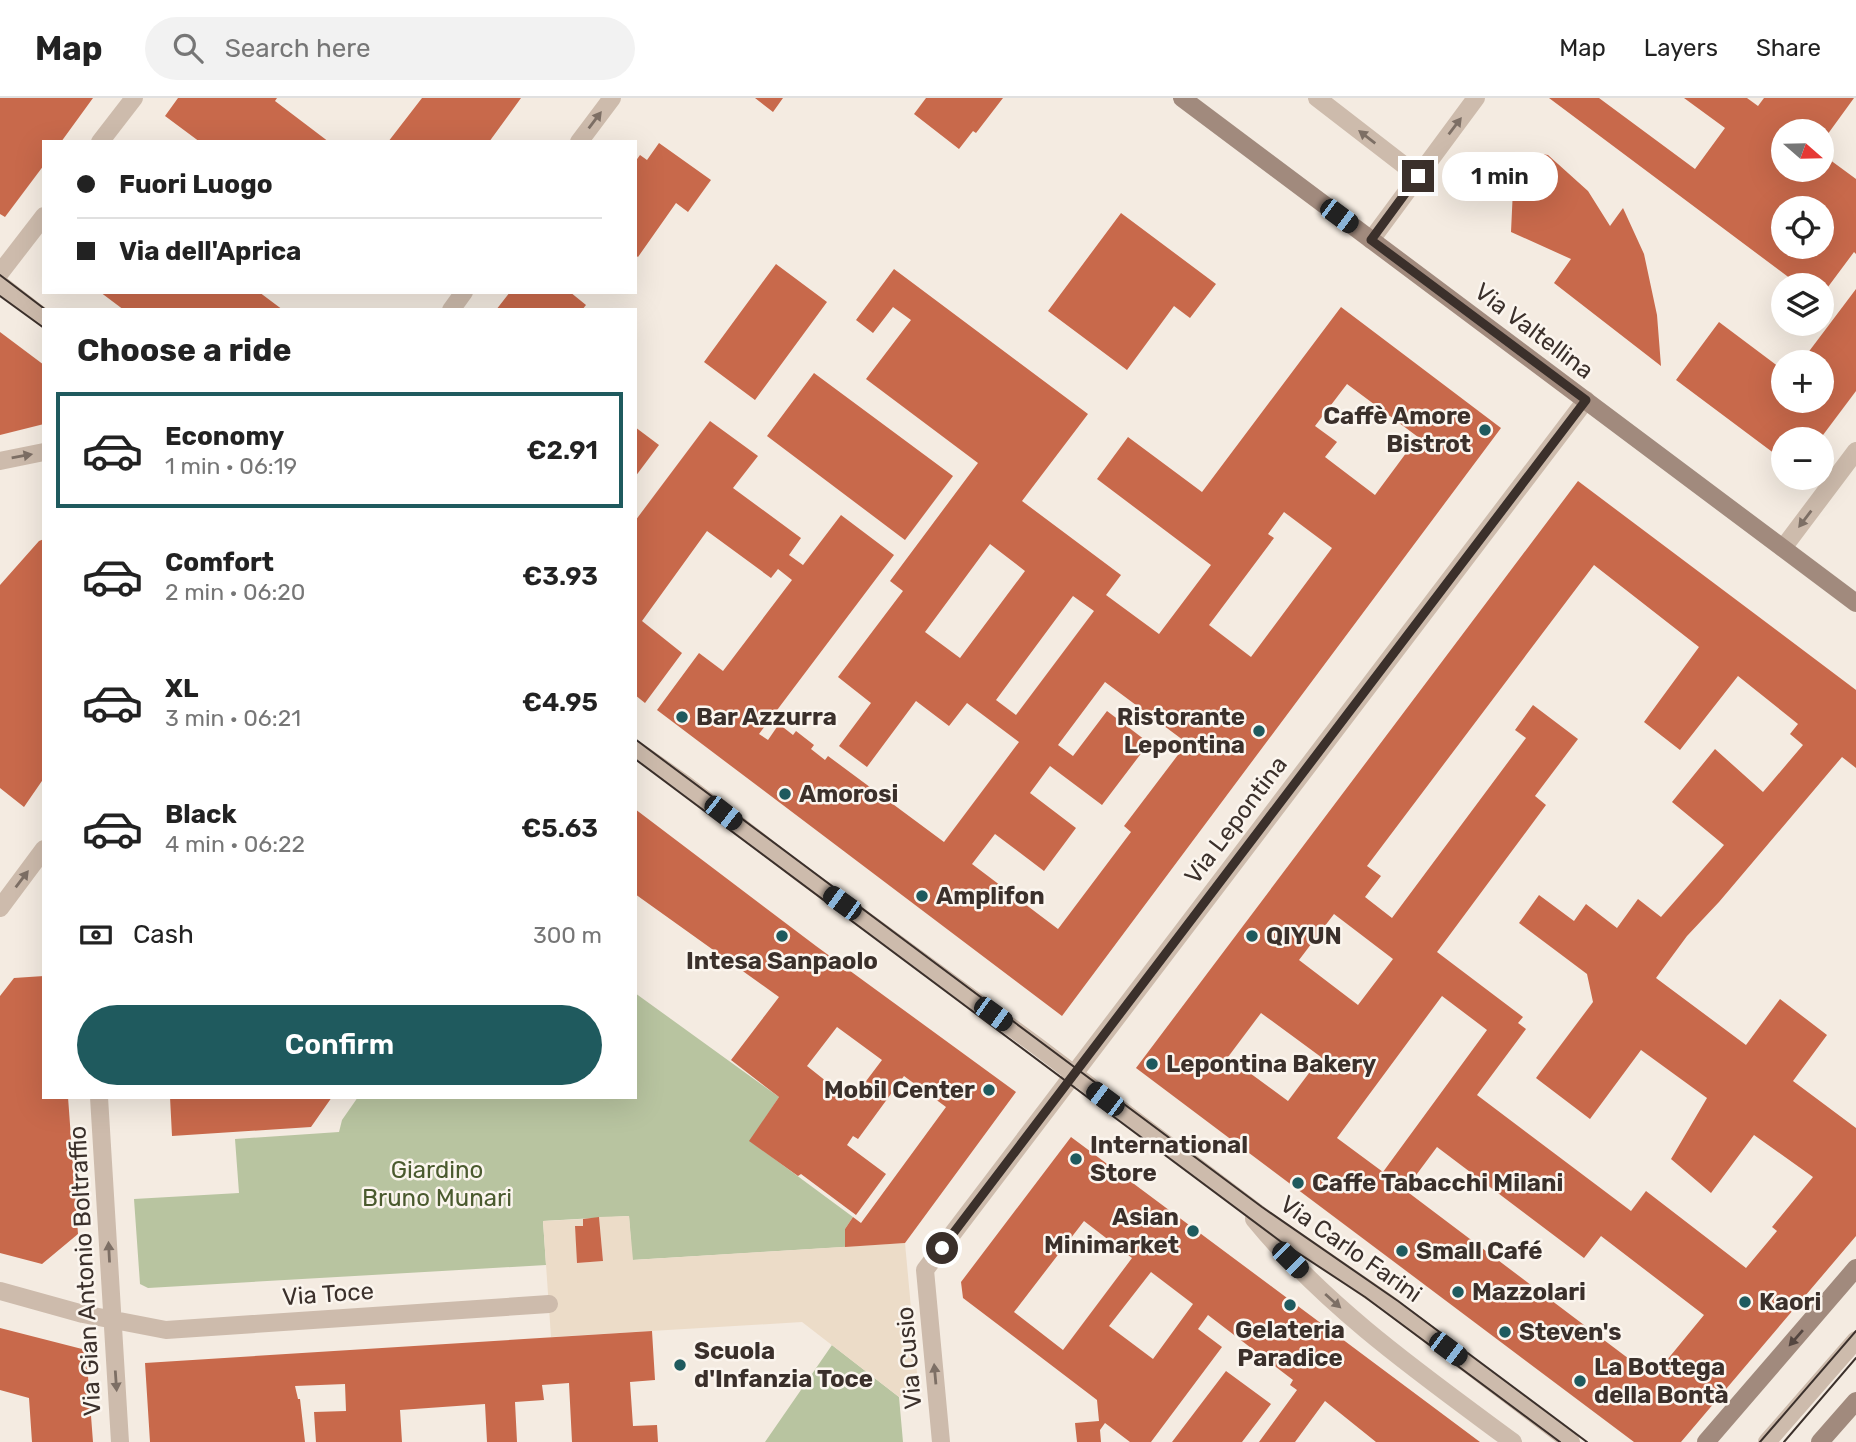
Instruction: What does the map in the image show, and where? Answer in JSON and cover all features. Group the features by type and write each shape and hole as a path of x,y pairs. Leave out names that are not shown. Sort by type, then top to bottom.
{"main road":[{"name":"Via Valtellina","path":"1182,98 1856,603"},
{"path":"1706,1442 1856,1268"},
{"path":"1820,1442 1856,1401"}],"street":[{"path":"102,140 134,98"},
{"path":"580,140 612,98"},
{"path":"1317,98 1418,176"},
{"path":"1371,240 1476,98"},
{"path":"0,273 42,219"},
{"path":"0,284 42,316"},
{"name":"Via Lepontina","path":"925,1269 1586,400"},
{"path":"1783,548 1856,451"},
{"path":"0,461 42,452"},
{"name":"Via Carlo Farini","path":"637,750 1236,1197 1386,1302 1571,1442"},
{"path":"0,908 42,852"},
{"name":"Via Gian Antonio Boltraffio","path":"99,1099 120,1442"},
{"name":"Via Carlo Farini","path":"1236,1197 1277,1247 1375,1340 1513,1442"},
{"name":"Via Cusio","path":"925,1269 941,1442"},
{"name":"Via Toce","path":"0,1291 83,1314 166,1330 549,1304"},
{"path":"1767,1442 1856,1340"}],"green space":[{"name":"Giardino Bruno Munari","path":"637,994 779,1097 750,1141 853,1217 845,1229 845,1247 632,1260 629,1216 543,1221 546,1265 148,1288 140,1284 134,1199 239,1193 235,1139 339,1132 342,1120 357,1099 637,1099"},
{"path":"832,1345 899,1397 903,1442 765,1442"}],"shaded area":[{"path":"629,1216 633,1260 905,1243 918,1384 899,1397 802,1322 551,1337 543,1221 583,1219 583,1226 575,1227 578,1263 603,1261 599,1217"}],"building":[{"path":"0,98 93,98 62,140 42,140 42,168 5,217 0,214"},
{"path":"178,98 277,98 275,101 326,140 197,140 165,116"},
{"path":"422,98 521,98 490,140 390,140"},
{"path":"755,98 783,98 773,112"},
{"path":"926,98 1003,98 976,133 973,131 959,149 914,114"},
{"path":"1549,98 1599,98 1695,169 1725,128 1684,98 1747,98 1758,106 1764,98 1854,98 1834,126 1834,119 1771,119 1771,182 1834,182 1834,163 1856,179 1856,254 1854,252 1834,279 1834,273 1783,273"},
{"path":"659,143 711,180 688,212 676,203 638,257 637,159 640,155 647,160"},
{"path":"1536,153 1548,155 1588,191 1610,226 1623,208 1644,254 1657,315 1661,366 1554,283 1571,259 1511,232 1513,189"},
{"path":"1121,213 1216,284 1190,318 1174,306 1127,370 1048,311"},
{"path":"776,264 827,302 755,400 704,362"},
{"path":"894,269 1088,414 1022,501 1121,575 1106,595 1159,634 1211,565 1097,479 1128,437 1202,492 1341,307 1501,428 1062,1016 657,710 699,653 723,671 792,580 778,569 771,578 707,531 642,621 682,653 645,703 637,697 637,518 710,421 758,456 733,488 801,538 789,555 803,565 841,515 894,555 759,734 768,740 779,724 793,735 796,731 814,745 811,749 825,760 828,756 944,842 1019,742 967,703 949,726 916,701 867,767 839,746 871,703 838,677 903,591 890,581 978,463 866,379 911,320 893,307 873,333 856,320","holes":["1347,384 1418,437 1375,495 1325,457 1337,442 1315,426","1284,512 1332,548 1251,657 1209,625 1274,538 1268,534","990,544 1025,571 960,658 925,632","1073,596 1094,611 1016,715 996,700","1105,682 1187,743 1124,826 1131,832 1058,929 972,864 995,834 1044,871 1076,828 1030,793 1050,766 1102,805 1149,743 1107,711 1073,756 1058,745"]},
{"path":"1856,289 1856,391 1829,427 1771,427 1771,451 1676,380 1719,322 1771,361 1771,413 1834,413 1834,350 1810,350 1821,336 1834,336 1834,318"},
{"path":"103,294 262,294 280,308 121,308"},
{"path":"508,294 572,294 586,305 584,308 498,308"},
{"path":"0,332 42,364 42,424 0,435"},
{"path":"814,373 953,476 905,540 767,436"},
{"path":"637,428 659,445 637,474"},
{"path":"1578,481 1856,690 1856,768 1842,757 1687,936 1656,978 1746,1045 1780,999 1827,1035 1793,1081 1856,1128 1856,1236 1681,1442 1634,1442 1136,1068","holes":["1594,565 1699,647 1644,722 1680,750 1738,676 1798,724 1790,734 1803,745 1763,792 1715,749 1672,802 1724,845 1661,917 1638,899 1617,928 1586,904 1574,921 1539,895 1519,923 1587,974 1593,1002 1536,1078 1590,1119 1641,1050 1707,1098 1671,1159 1711,1193 1754,1135 1813,1177 1772,1227 1777,1231 1746,1268 1646,1191 1631,1211 1477,1095 1526,1029 1518,1023 1523,1017 1437,952 1546,805 1535,796 1578,739 1533,705 1515,730 1526,738 1392,918 1365,897 1381,876 1367,866","1334,914 1393,959 1358,1005 1299,960","1442,996 1487,1030 1383,1172 1337,1138","1261,1013 1321,1057 1288,1101 1228,1057","1437,1147 1584,1258 1601,1236 1704,1315 1653,1377 1405,1190"]},
{"path":"42,540 42,781 24,807 0,788 0,585"},
{"path":"637,811 1016,1092 905,1243 845,1247 845,1229 853,1217 861,1223 946,1107 904,1076 858,1139 853,1136 847,1145 886,1174 856,1215 801,1174 798,1176 749,1141 779,1097 731,1060 779,997 637,895","holes":["837,1027 882,1060 851,1101 807,1066"]},
{"path":"42,976 42,1099 68,1099 78,1234 42,1264 0,1253 0,996 14,978"},
{"path":"170,1099 331,1099 311,1127 172,1136"},
{"path":"1071,1137 1480,1442 1376,1442 1325,1401 1295,1442 1259,1442 1297,1390 1290,1385 1293,1380 1208,1315 1198,1329 1222,1347 1151,1442 1130,1442 1105,1423 1100,1430 1101,1442 1077,1442 1075,1423 1099,1421 1097,1400 963,1298 961,1282","holes":["1084,1221 1132,1258 1063,1350 1014,1312","1151,1272 1193,1304 1153,1359 1109,1326"]},
{"path":"599,1217 603,1261 577,1263 575,1226 583,1226 583,1219"},
{"path":"0,1328 86,1350 93,1442 32,1442 29,1398 0,1390"},
{"path":"652,1331 655,1380 630,1382 633,1426 657,1425 658,1442 572,1442 569,1383 542,1385 544,1400 515,1402 517,1442 487,1442 485,1404 400,1410 402,1442 316,1442 314,1412 346,1411 345,1384 295,1386 300,1399 305,1442 150,1442 145,1363"},
{"path":"1226,1371 1271,1404 1242,1442 1172,1442"}],"tram line":[{"path":"0,275 43,308"},
{"path":"0,296 42,327"},
{"path":"637,740 1262,1207 1398,1301 1587,1442"},
{"path":"637,760 1280,1241 1365,1297 1560,1442"},
{"path":"1760,1442 1856,1331"},
{"path":"1784,1442 1856,1358"}],"place":[{"name":"Caffè Amore Bistrot","path":"1485,430"},
{"name":"Bar Azzurra","path":"682,717"},
{"name":"Ristorante Lepontina","path":"1259,731"},
{"name":"Amorosi","path":"785,794"},
{"name":"Amplifon","path":"922,896"},
{"name":"Intesa Sanpaolo","path":"782,936"},
{"name":"QIYUN","path":"1252,936"},
{"name":"Lepontina Bakery","path":"1152,1064"},
{"name":"Mobil Center","path":"989,1090"},
{"name":"International Store","path":"1076,1159"},
{"name":"Caffe Tabacchi Milani","path":"1298,1183"},
{"name":"Asian Minimarket","path":"1193,1231"},
{"name":"Small Café","path":"1402,1251"},
{"name":"Mazzolari","path":"1458,1292"},
{"name":"Kaori","path":"1745,1302"},
{"name":"Gelateria Paradice","path":"1290,1305"},
{"name":"Steven's","path":"1505,1332"},
{"name":"Scuola d'Infanzia Toce","path":"680,1365"},
{"name":"La Bottega della Bontà","path":"1580,1381"}],"route":[{"path":"942,1248 1586,400 1371,240 1418,176"}]}
